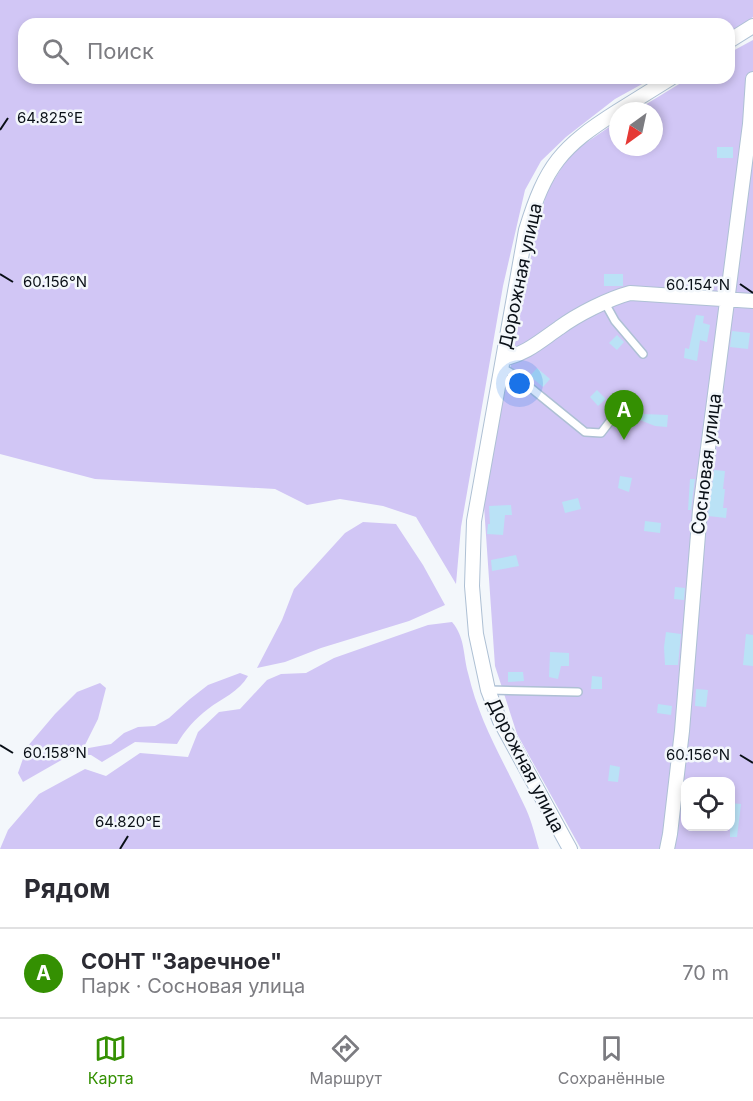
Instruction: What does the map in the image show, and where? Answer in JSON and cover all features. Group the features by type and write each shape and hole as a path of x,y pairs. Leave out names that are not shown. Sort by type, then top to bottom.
{"street":[{"path":"735,38 752,31"},
{"name":"Сосновая улица","path":"667,849 682,731 700,510 744,171 753,79"},
{"name":"Дорожная улица","path":"632,102 661,84"},
{"name":"Дорожная улица","path":"570,849 500,721 488,690 476,634 472,558 474,521 526,230 536,195 564,151 584,133 609,117"},
{"path":"502,363 528,351 561,326 617,297 630,293 753,301"}],"lane":[{"path":"605,303 615,321 643,354"},
{"path":"502,363 585,432 601,433 611,420"},
{"path":"488,690 578,692"}],"shaded area":[{"path":"0,0 753,0 753,17 735,30 735,18 18,18 18,84 642,84 609,102 566,137 541,161 525,190 503,286 461,527 456,584 416,517 383,506 340,499 307,505 275,489 95,479 0,454"},
{"path":"753,40 753,849 581,849 517,734 495,666 484,506 496,424 509,376 534,240 547,191 571,153 609,127 609,156 663,156 663,102 650,102 679,84 735,84 735,50"},
{"path":"363,522 396,524 423,565 445,605 409,621 321,648 285,662 257,668 282,620 294,589 345,533"},
{"path":"452,622 461,640 479,710 528,814 539,849 0,849 8,830 39,794 85,769 106,776 140,753 188,757 198,732 219,712 240,709 267,680 281,674 306,673 334,658 428,625"},
{"path":"240,673 248,676 244,682 199,717 177,744 135,742 102,762 91,755 72,754 23,782 18,773 27,747 77,692 100,683 106,688 98,719 83,749 111,744 124,733 138,727 155,726 169,718 208,685"}],"building":[{"path":"717,147 733,147 733,158 717,158"},
{"path":"604,274 623,274 623,286 604,286"},
{"path":"696,315 704,316 703,323 710,325 707,342 700,340 697,361 684,358 685,348 689,349"},
{"path":"732,331 750,333 748,349 730,347"},
{"path":"617,335 624,342 617,350 609,343"},
{"path":"537,368 550,379 543,387 530,376"},
{"path":"597,390 606,399 598,406 590,397"},
{"path":"622,401 633,407 634,404 643,408 641,412 643,414 668,415 667,427 655,426 617,411"},
{"path":"714,470 725,471 723,508 727,508 726,518 708,516"},
{"path":"620,476 632,478 629,492 618,488"},
{"path":"690,479 695,479 691,510 688,510"},
{"path":"578,498 581,509 565,513 562,502"},
{"path":"511,505 512,515 505,515 503,535 487,534 488,524 490,524 489,506"},
{"path":"645,521 661,523 660,533 644,531"},
{"path":"516,555 519,566 492,571 491,560"},
{"path":"675,587 685,588 684,600 674,599"},
{"path":"666,632 681,634 678,665 665,665"},
{"path":"746,634 753,635 753,666 743,665"},
{"path":"550,652 569,653 569,666 561,666 558,679 549,677"},
{"path":"508,672 523,672 524,681 508,682"},
{"path":"592,676 602,677 602,689 591,689"},
{"path":"696,689 708,690 706,707 695,706"},
{"path":"658,704 672,706 671,715 657,713"},
{"path":"689,748 703,750 702,762 688,761"},
{"path":"610,765 620,767 618,782 608,781"},
{"path":"735,803 741,804 737,837 730,837 730,831 735,831"}],"place":[{"name":"СОНТ \"Заречное\"","path":"624,440"}]}
